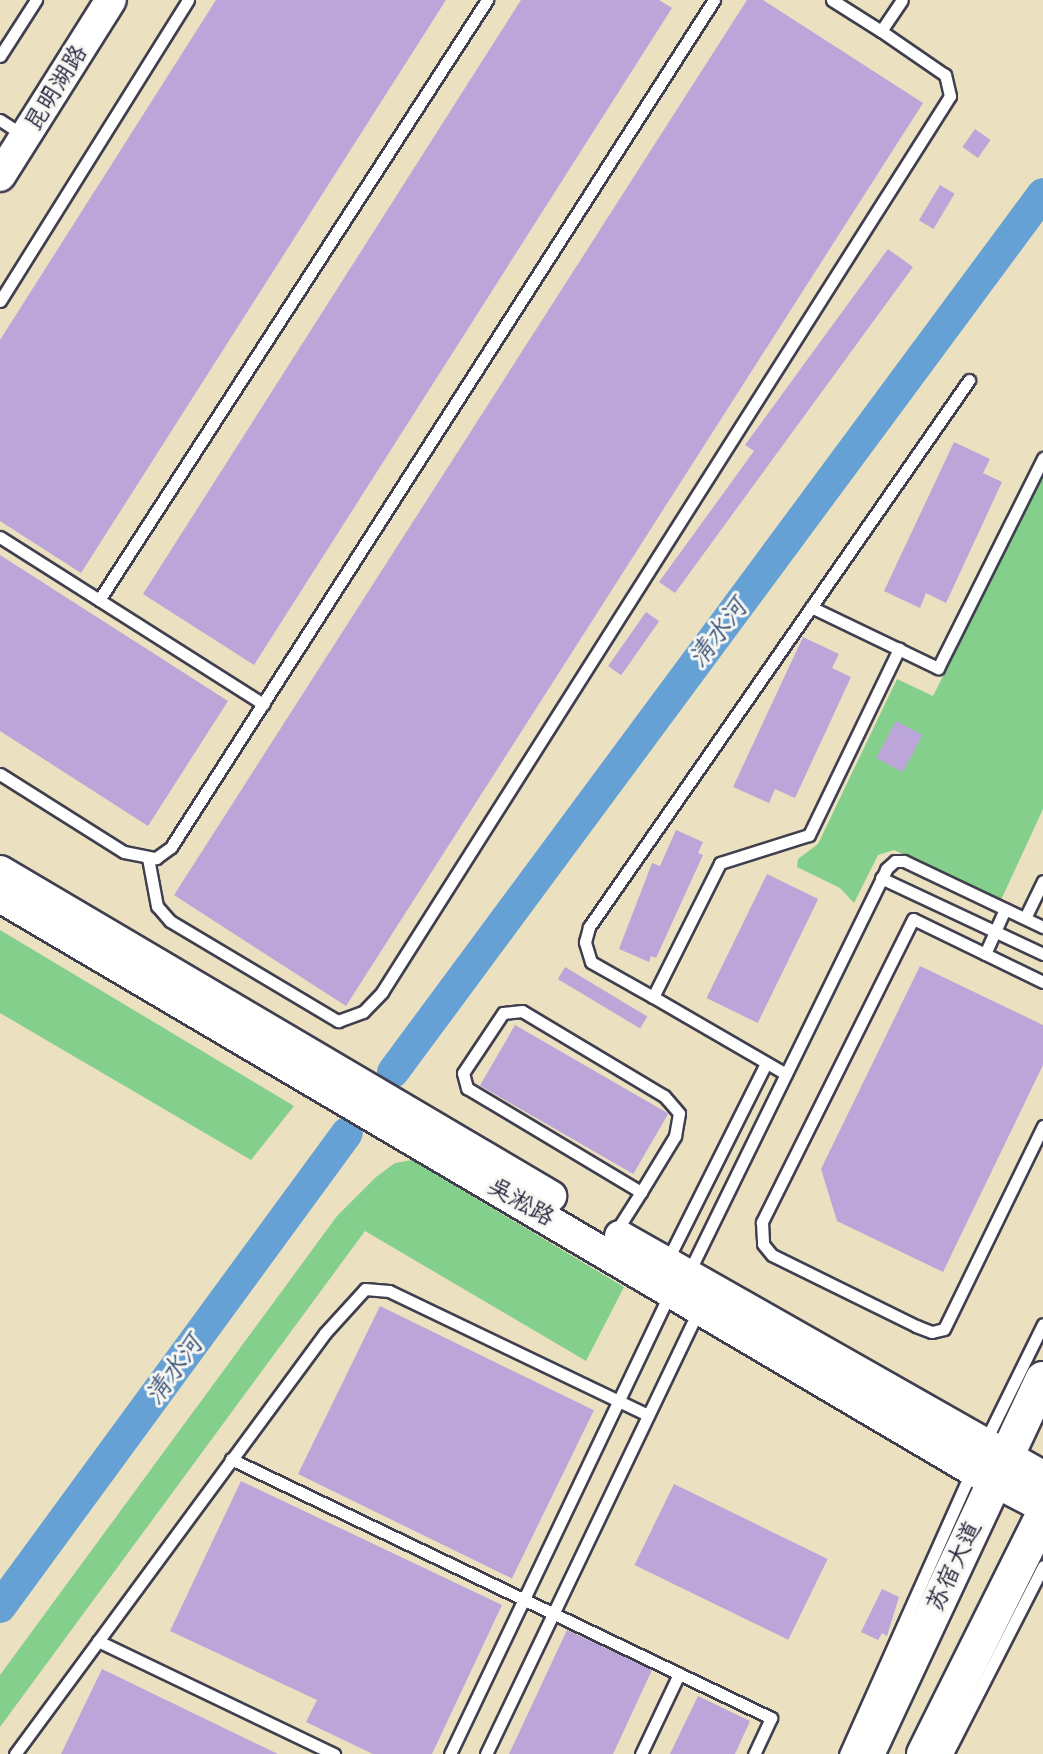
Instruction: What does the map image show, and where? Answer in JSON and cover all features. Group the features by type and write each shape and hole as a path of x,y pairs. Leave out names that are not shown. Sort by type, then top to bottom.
{"main road":[{"name":"昆明湖路","path":"0,176 111,0"},
{"name":"吴淞路","path":"0,871 615,1233 681,1284"},
{"name":"吴淞路","path":"0,897 989,1463 1043,1507"},
{"name":"苏宿大道","path":"867,1754 989,1463 1043,1379"},
{"name":"吴淞路","path":"989,1463 1043,1476"},
{"path":"924,1754 1043,1515"}],"lane":[{"path":"0,56 36,0"},
{"path":"0,301 188,0"},
{"path":"99,600 487,0"},
{"path":"0,774 103,842 148,858 171,847 714,0"},
{"path":"148,858 157,906 170,921 338,1021 363,1012 382,992 950,96 945,75 832,0"},
{"path":"881,31 902,0"},
{"path":"0,120 25,137"},
{"path":"786,1074 591,962 585,942 589,927 969,380"},
{"path":"811,607 938,668 1043,458"},
{"path":"0,537 263,704"},
{"path":"653,997 720,863 809,835 899,649"},
{"path":"450,1754 619,1401 681,1284 881,878 895,861 904,861 1043,927"},
{"path":"881,878 1043,954"},
{"path":"1025,918 1043,881"},
{"path":"985,954 1005,909"},
{"path":"1043,982 913,919 762,1222 763,1244 772,1255 916,1326 932,1332 944,1329 1043,1126"},
{"path":"615,1233 641,1192 681,1124 674,1103 522,1011 503,1013 463,1073 467,1088 641,1192"},
{"path":"486,1754 648,1415 681,1284 766,1063"},
{"path":"15,1754 231,1459 344,1309 365,1289 376,1287 648,1415"},
{"path":"845,1754 989,1463 1043,1324"},
{"path":"231,1459 771,1718 754,1754"},
{"path":"947,1754 1043,1566"},
{"path":"98,1641 334,1754"},
{"path":"641,1754 679,1674"}],"green space":[{"path":"1043,476 1043,809 1001,900 894,850 878,855 854,903 840,888 797,867 798,859 818,844 897,679 933,696"},
{"path":"0,930 294,1106 251,1160 0,1013"},
{"path":"412,1160 624,1287 586,1361 365,1231 0,1727 0,1675 337,1216 376,1177 395,1163"}],"building":[{"path":"216,0 446,0 81,573 0,521 0,340"},
{"path":"521,0 659,0 672,8 254,665 143,594"},
{"path":"747,0 763,0 923,103 346,1006 174,895"},
{"path":"975,129 991,140 978,158 962,147"},
{"path":"940,185 955,194 933,229 919,220"},
{"path":"888,249 913,267 675,593 659,582 754,451 745,445"},
{"path":"954,442 990,459 983,473 1002,482 946,603 926,593 920,608 884,591"},
{"path":"0,555 228,701 148,826 0,731"},
{"path":"646,612 659,621 621,675 608,666"},
{"path":"803,637 839,654 832,668 851,677 795,798 775,789 769,803 733,787"},
{"path":"896,721 922,735 903,772 876,758"},
{"path":"676,830 703,842 698,853 703,855 656,958 651,956 649,962 619,949 652,863 660,866"},
{"path":"767,874 818,899 758,1023 707,998"},
{"path":"920,966 1043,1025 1043,1065 943,1272 837,1221 821,1169"},
{"path":"565,967 647,1016 640,1028 558,979"},
{"path":"515,1025 668,1114 633,1174 480,1086"},
{"path":"380,1306 594,1410 512,1578 298,1474"},
{"path":"241,1481 502,1605 432,1754 373,1754 306,1722 317,1700 170,1631"},
{"path":"674,1484 828,1559 788,1640 635,1565"},
{"path":"882,1589 899,1597 887,1636 882,1633 878,1640 861,1632"},
{"path":"567,1630 652,1670 613,1754 509,1754"},
{"path":"102,1669 278,1754 61,1754"},
{"path":"698,1696 750,1721 735,1754 670,1754"}],"waterway":[{"name":"清水河","path":"393,1072 1043,194"},
{"name":"清水河","path":"0,1607 347,1133"}]}
